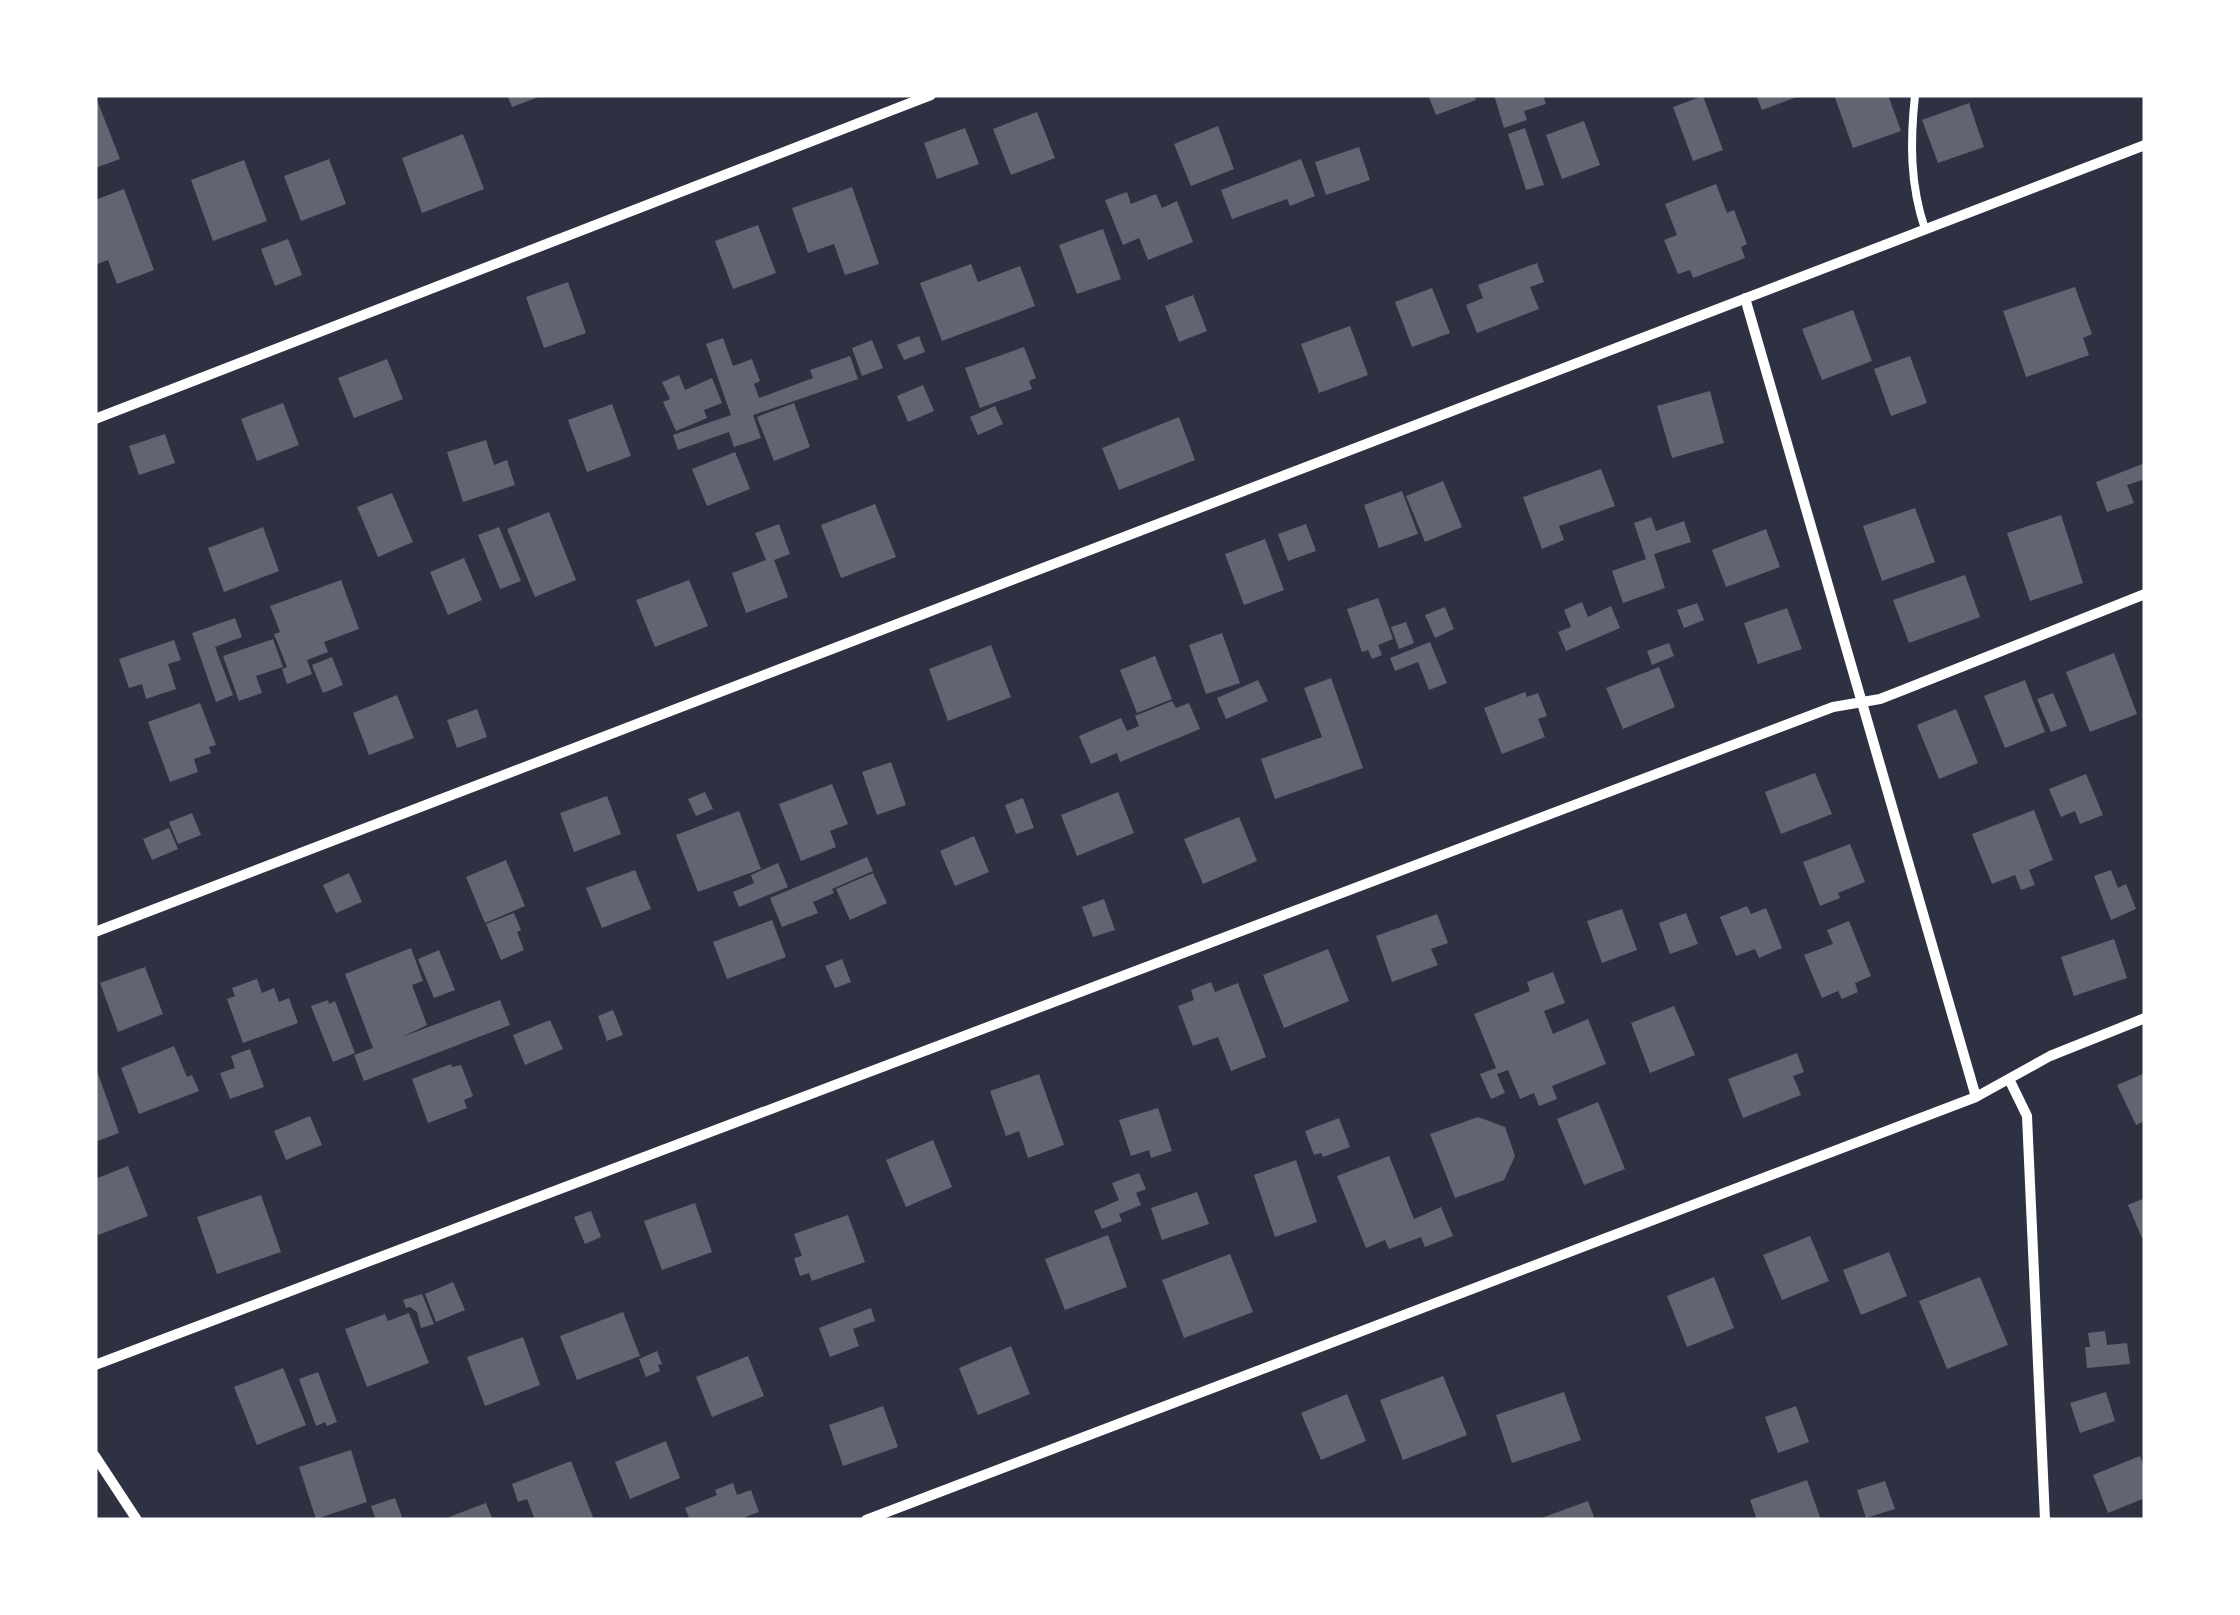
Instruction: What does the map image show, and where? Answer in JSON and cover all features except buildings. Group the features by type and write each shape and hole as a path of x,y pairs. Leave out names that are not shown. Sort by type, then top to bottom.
{"street":[{"path":"95,418 931,95"},
{"path":"95,932 2145,145"},
{"path":"1745,298 1976,1097"},
{"path":"95,1365 1833,707 1898,692 2145,594"},
{"path":"866,1520 1976,1097 2050,1056 2145,1018"},
{"path":"2009,1078 2027,1116 2045,1520"},
{"path":"95,1456 138,1520"}],"lane":[{"path":"1915,95 1912,169 1925,230"}]}
